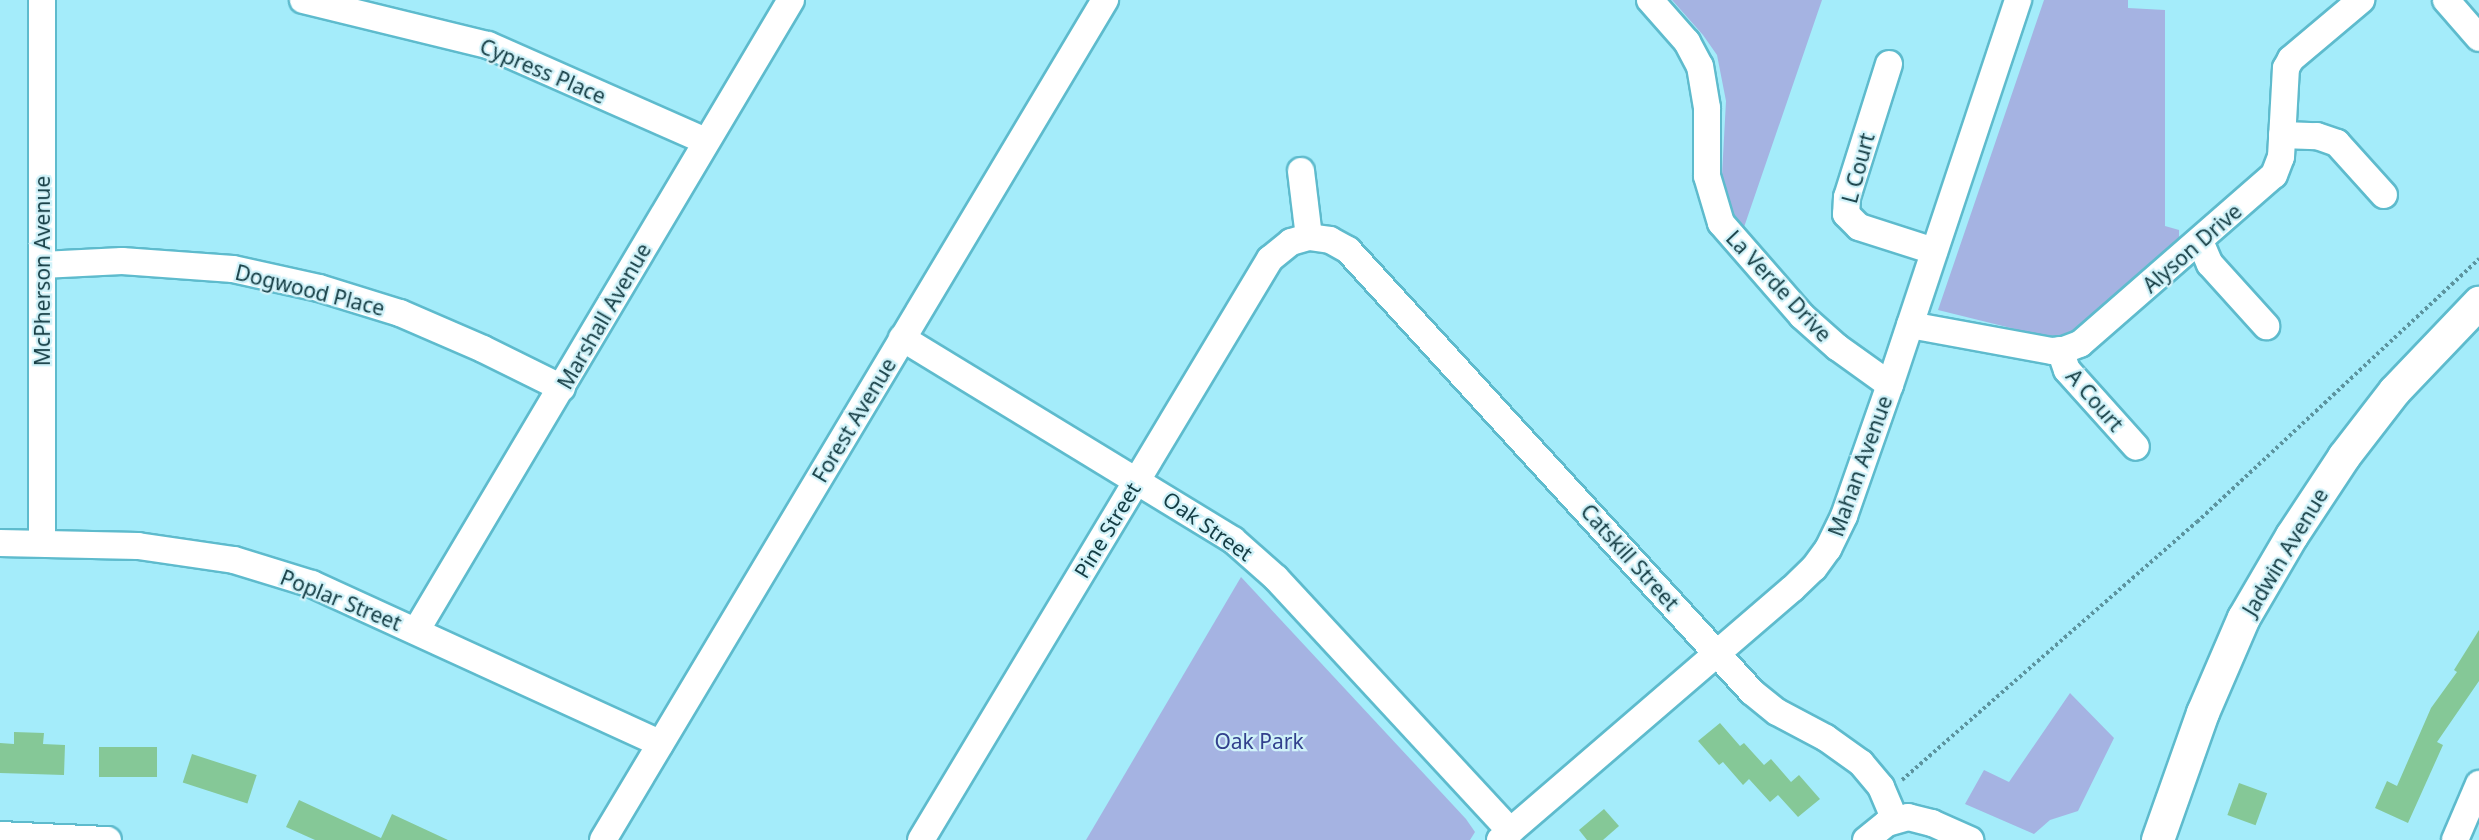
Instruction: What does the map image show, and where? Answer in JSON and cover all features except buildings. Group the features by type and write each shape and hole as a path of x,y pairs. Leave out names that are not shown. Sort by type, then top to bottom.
{"main road":[{"name":"Jadwin Avenue","path":"2158,840 2203,713 2240,628 2292,536 2344,458 2395,391 2479,303"}],"street":[{"name":"McPherson Avenue","path":"42,0 42,542"},
{"name":"Cypress Place","path":"303,0 488,45 706,141"},
{"name":"Marshall Avenue","path":"416,631 791,0"},
{"name":"Forest Avenue","path":"603,840 1105,0"},
{"name":"La Verde Drive","path":"1650,0 1687,42 1700,66 1707,108 1707,176 1721,223 1802,316 1837,347 1890,385"},
{"name":"Mahan Avenue","path":"1505,836 1792,589 1814,568 1828,549 1844,516 1890,385 2018,0"},
{"name":"Alyson Drive","path":"2060,350 2080,344 2200,241 2277,170 2281,157 2283,80 2288,63 2361,0"},
{"path":"2446,0 2479,39"},
{"name":"L Court","path":"1889,64 1847,197 1846,214 1859,226 1934,251"},
{"path":"2282,135 2318,136 2337,143 2384,195"},
{"path":"1301,171 1309,237"},
{"name":"Pine Street","path":"921,840 1270,259 1291,242 1309,237"},
{"name":"Catskill Street","path":"1309,237 1330,240 1348,250 1764,703 1853,756 1881,787 1895,820"},
{"path":"2200,241 2210,264 2266,326"},
{"name":"Dogwood Place","path":"42,264 122,261 233,268 308,286 400,313 483,349 562,388"},
{"path":"1910,325 2060,350"},
{"name":"Oak Street","path":"902,338 1198,516 1256,559 1505,836"},
{"name":"A Court","path":"2060,350 2067,370 2136,447"},
{"name":"Poplar Street","path":"0,543 42,542 138,546 234,560 312,584 660,743"},
{"path":"2455,840 2479,784"},
{"path":"1866,840 1895,820 1920,819 1970,840"},
{"path":"0,835 108,840"}],"path":[{"path":"1901,780 2197,522 2479,259"}],"green space":[{"path":"1672,0 1822,0 1742,233 1730,206 1722,175 1726,101 1717,55 1703,35"},
{"path":"2044,0 2128,0 2128,8 2165,10 2165,226 2179,230 2179,240 2063,341 1938,310"},
{"name":"Oak Park","path":"1241,577 1466,819 1475,832 1470,840 1086,840"},
{"path":"2070,693 2114,738 2078,811 2050,820 2034,834 1965,804 1984,770 2009,782"}]}
